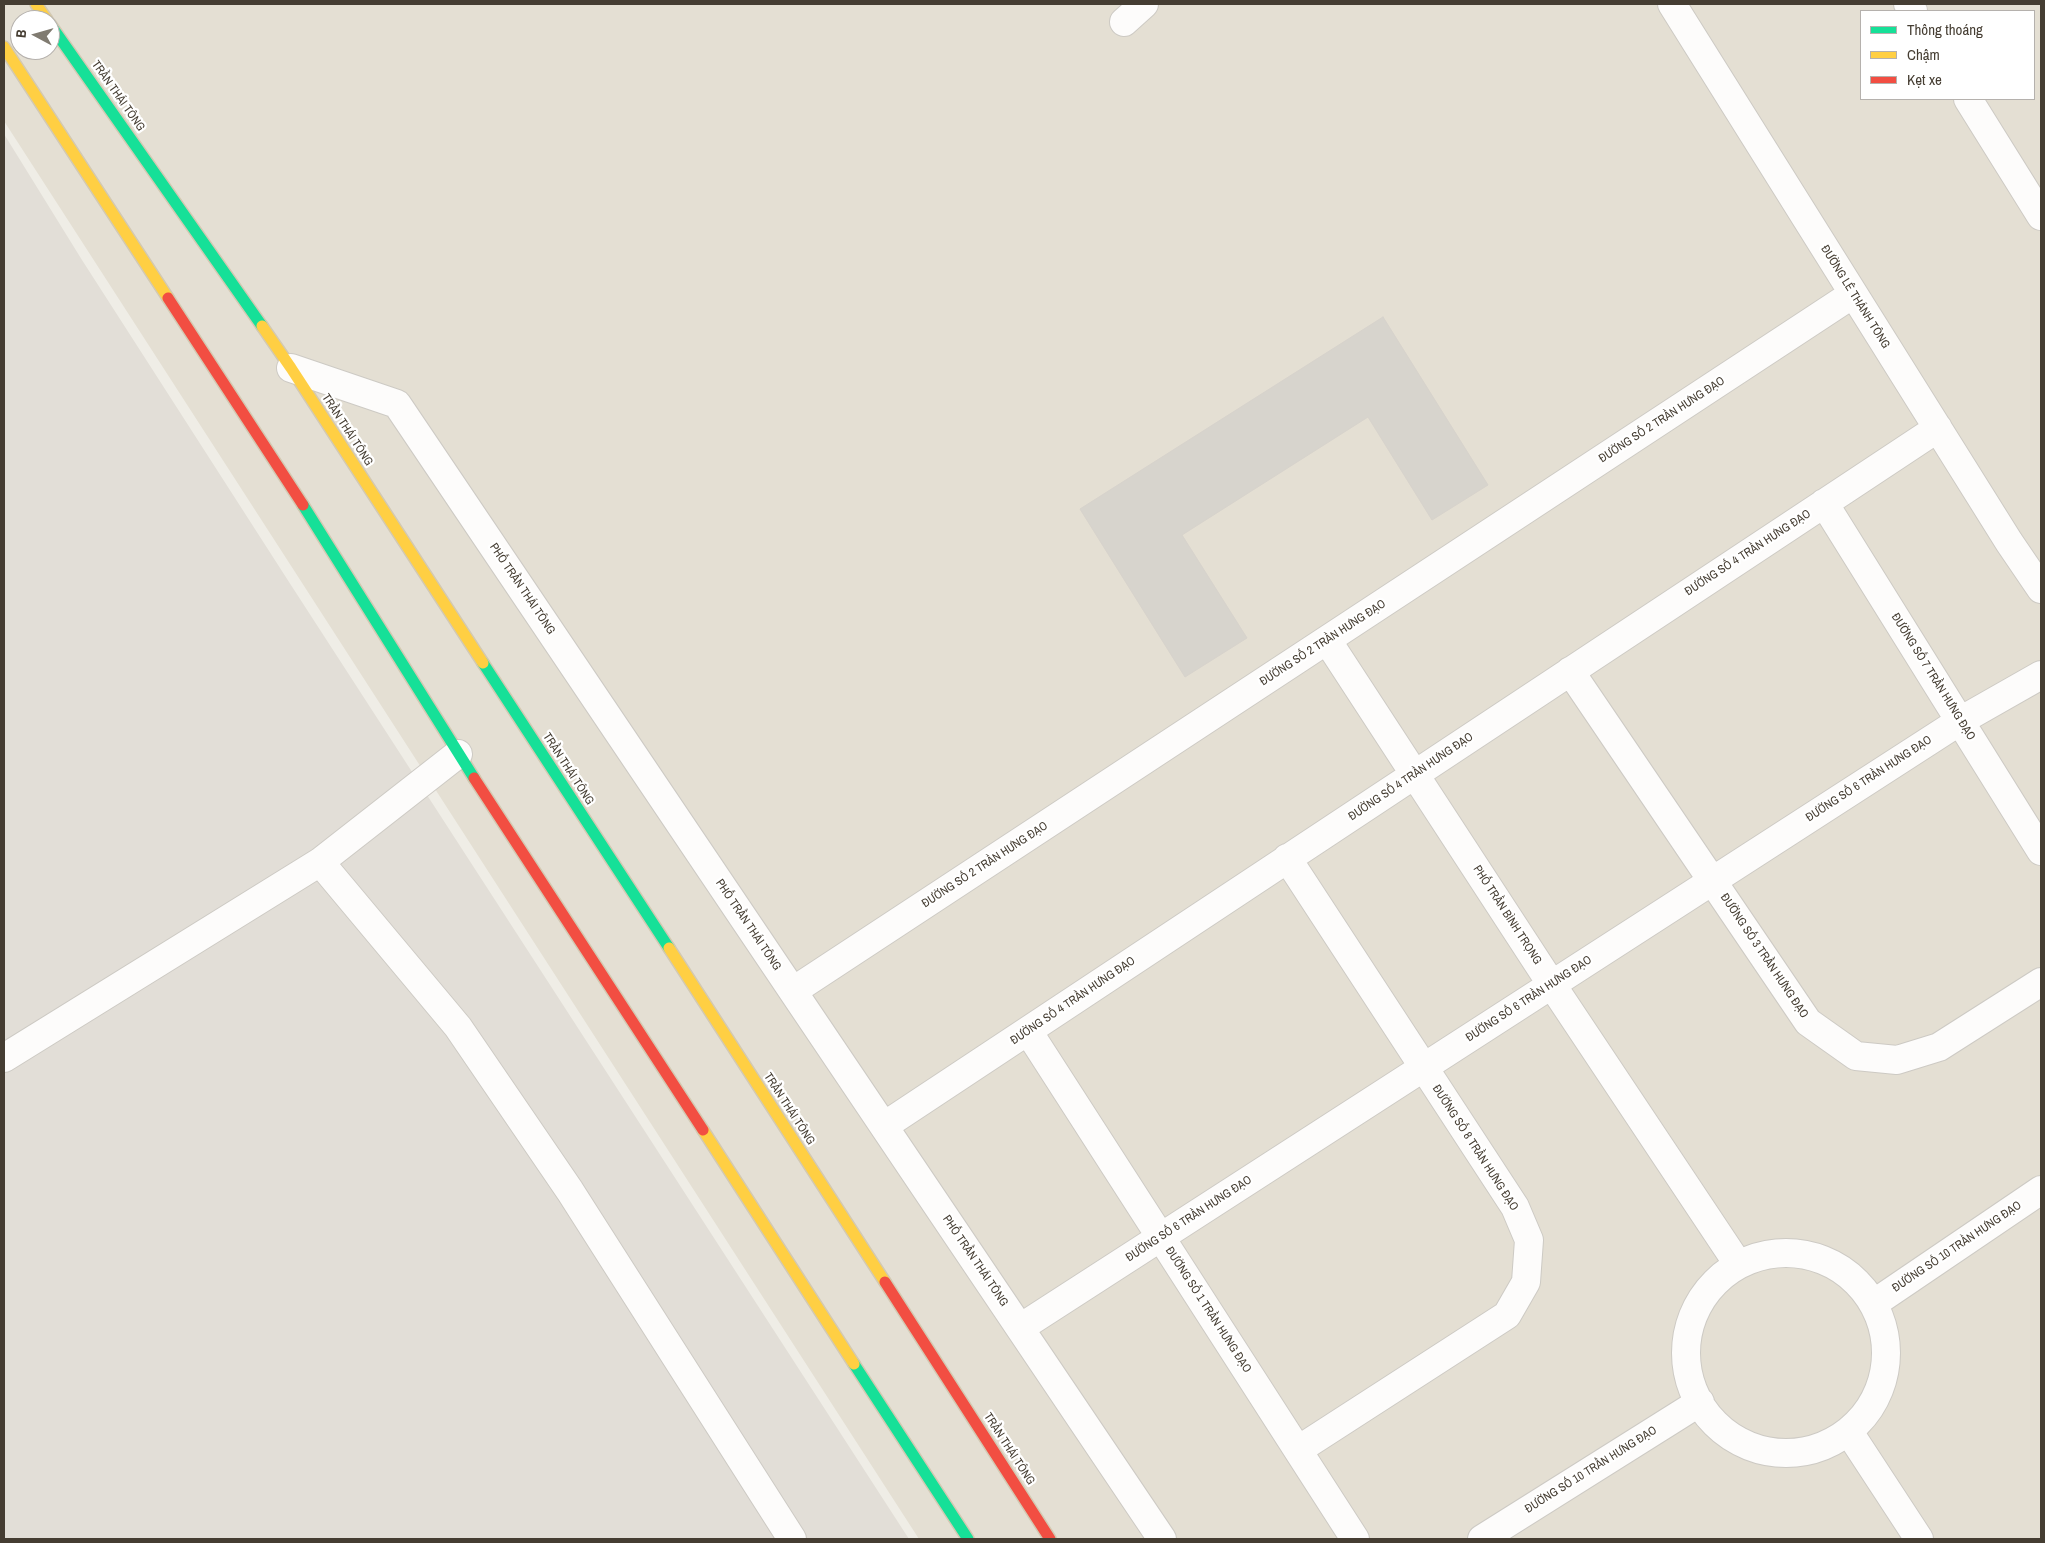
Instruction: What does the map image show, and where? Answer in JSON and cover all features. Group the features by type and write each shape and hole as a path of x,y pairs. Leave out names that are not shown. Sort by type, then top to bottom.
{"main road":[{"name":"TRẦN THÁI TÔNG","path":"60,38 291,368 768,1100 1050,1539"},
{"path":"4,47 294,491 458,754 968,1539"}],"street":[{"path":"1124,22 1144,4"},
{"name":"ĐƯỜNG LÊ THÁNH TÔNG","path":"1672,4 1853,294 2041,589"},
{"path":"1969,100 2041,216"},
{"name":"ĐƯỜNG SỐ 2 TRẦN HƯNG ĐẠO","path":"793,991 1853,294"},
{"name":"PHỐ TRẦN THÁI TÔNG","path":"291,368 397,404 1162,1539"},
{"name":"ĐƯỜNG SỐ 4 TRẦN HƯNG ĐẠO","path":"884,1126 1938,428"},
{"name":"ĐƯỜNG SỐ 7 TRẦN HƯNG ĐẠO","path":"1824,504 2041,851"},
{"name":"PHỐ TRẦN BÌNH TRỌNG","path":"1327,640 1552,985 1738,1264"},
{"name":"ĐƯỜNG SỐ 3 TRẦN HƯNG ĐẠO","path":"1570,671 1808,1022 1856,1056 1898,1060 1939,1047 2041,982"},
{"name":"ĐƯỜNG SỐ 6 TRẦN HƯNG ĐẠO","path":"1020,1328 1960,721 2041,675"},
{"path":"4,1058 320,862 458,754"},
{"name":"ĐƯỜNG SỐ 8 TRẦN HƯNG ĐẠO","path":"1288,858 1515,1208 1528,1240 1526,1282 1506,1315 1298,1450"},
{"path":"320,862 458,1027 570,1191 792,1539"},
{"name":"ĐƯỜNG SỐ 1 TRẦN HƯNG ĐẠO","path":"1028,1031 1355,1539"},
{"name":"ĐƯỜNG SỐ 10 TRẦN HƯNG ĐẠO","path":"1873,1304 2041,1190"},
{"path":"1770,1253 1804,1254 1837,1265 1863,1287 1873,1304 1880,1314 1886,1346 1884,1379 1870,1408 1849,1432 1821,1448 1790,1454 1758,1450 1728,1435 1706,1413 1690,1382 1686,1348 1693,1315 1712,1285 1738,1264 1770,1253"},
{"name":"ĐƯỜNG SỐ 10 TRẦN HƯNG ĐẠO","path":"1482,1539 1700,1402"},
{"path":"1849,1432 1919,1539"}],"shaded area":[{"path":"4,4 2041,4 2041,1539 919,1539 4,121"},
{"path":"4,134 82,260 289,582 909,1539 4,1539"}],"building":[{"path":"1383,317 1488,485 1432,520 1368,417 1182,535 1247,638 1185,677 1080,509"}],"traffic: fast":[{"path":"60,38 262,326"},
{"path":"303,505 474,778"},
{"path":"483,663 669,948"},
{"path":"854,1364 968,1539"}],"traffic: slow":[{"path":"36,4 40,10"},
{"path":"4,47 168,298"},
{"path":"262,326 483,663"},
{"path":"669,948 885,1282"},
{"path":"703,1130 854,1364"}],"traffic: jam":[{"path":"168,298 303,505"},
{"path":"474,778 703,1130"},
{"path":"885,1282 1050,1539"}]}
